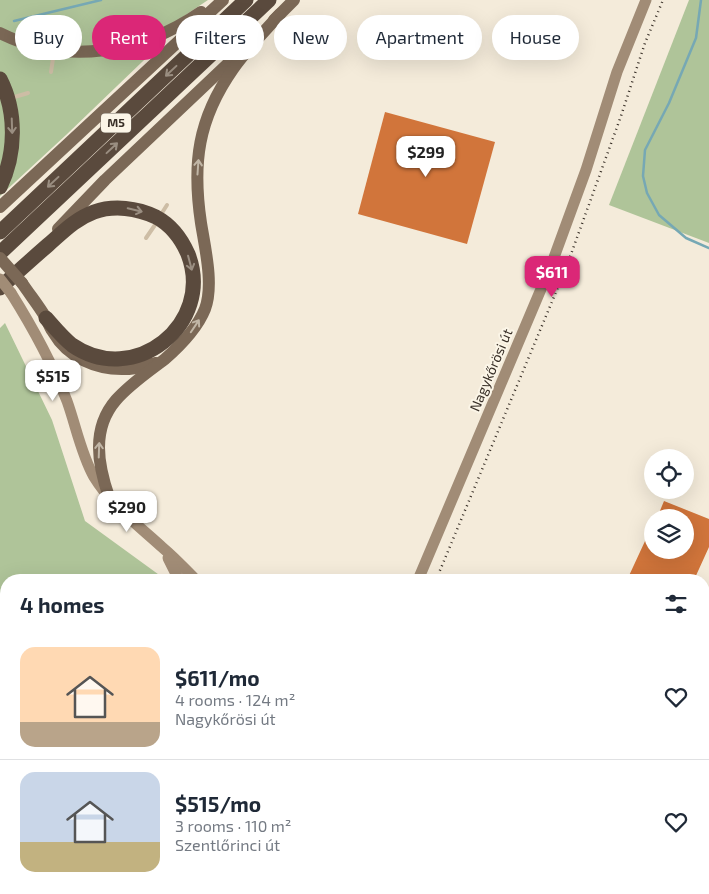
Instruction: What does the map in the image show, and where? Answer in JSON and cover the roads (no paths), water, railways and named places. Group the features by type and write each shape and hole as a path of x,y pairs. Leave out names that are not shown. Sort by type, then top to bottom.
{"highway":[{"name":"M5","path":"0,232 246,0"},
{"name":"M5","path":"0,253 269,0"},
{"path":"0,79 8,99 12,145 8,165 0,187"},
{"path":"26,263 71,225 94,212 111,209 126,208 145,212 159,219 171,228 186,250 192,269 193,290 190,305 184,319 171,336 155,348 138,356 121,359 104,358 74,346 46,318"},
{"name":"M5","path":"5,290 26,263"}],"main road":[{"path":"82,51 118,49 142,43 172,30 217,0"},
{"name":"M5","path":"0,207 223,0"},
{"path":"109,497 99,463 100,438 106,415 116,400 188,337 200,320 205,308 208,293 206,260 198,205 197,178 200,137 205,123 216,96 234,68 294,0"},
{"name":"Nagykőrösi út","path":"421,574 552,263 586,170 617,72 646,0"},
{"name":"M5","path":"26,263 105,180 280,14"},
{"path":"0,33 15,40"},
{"path":"0,258 22,283 62,345 78,357 94,365 116,369 128,369 160,363"},
{"path":"0,279 5,290 31,324 51,362 88,464 100,486 118,508 165,549 190,574"},
{"path":"165,549 177,574"}],"lane":[{"path":"51,72 53,60"},
{"path":"8,99 28,93"},
{"path":"146,238 167,205"}],"waterway":[{"path":"14,21 101,0"},
{"path":"701,0 696,38 669,103 645,150 643,176 647,193 659,215 686,238 709,248"}],"railway":[{"path":"438,574 566,268 621,116 645,43 663,0"}]}
